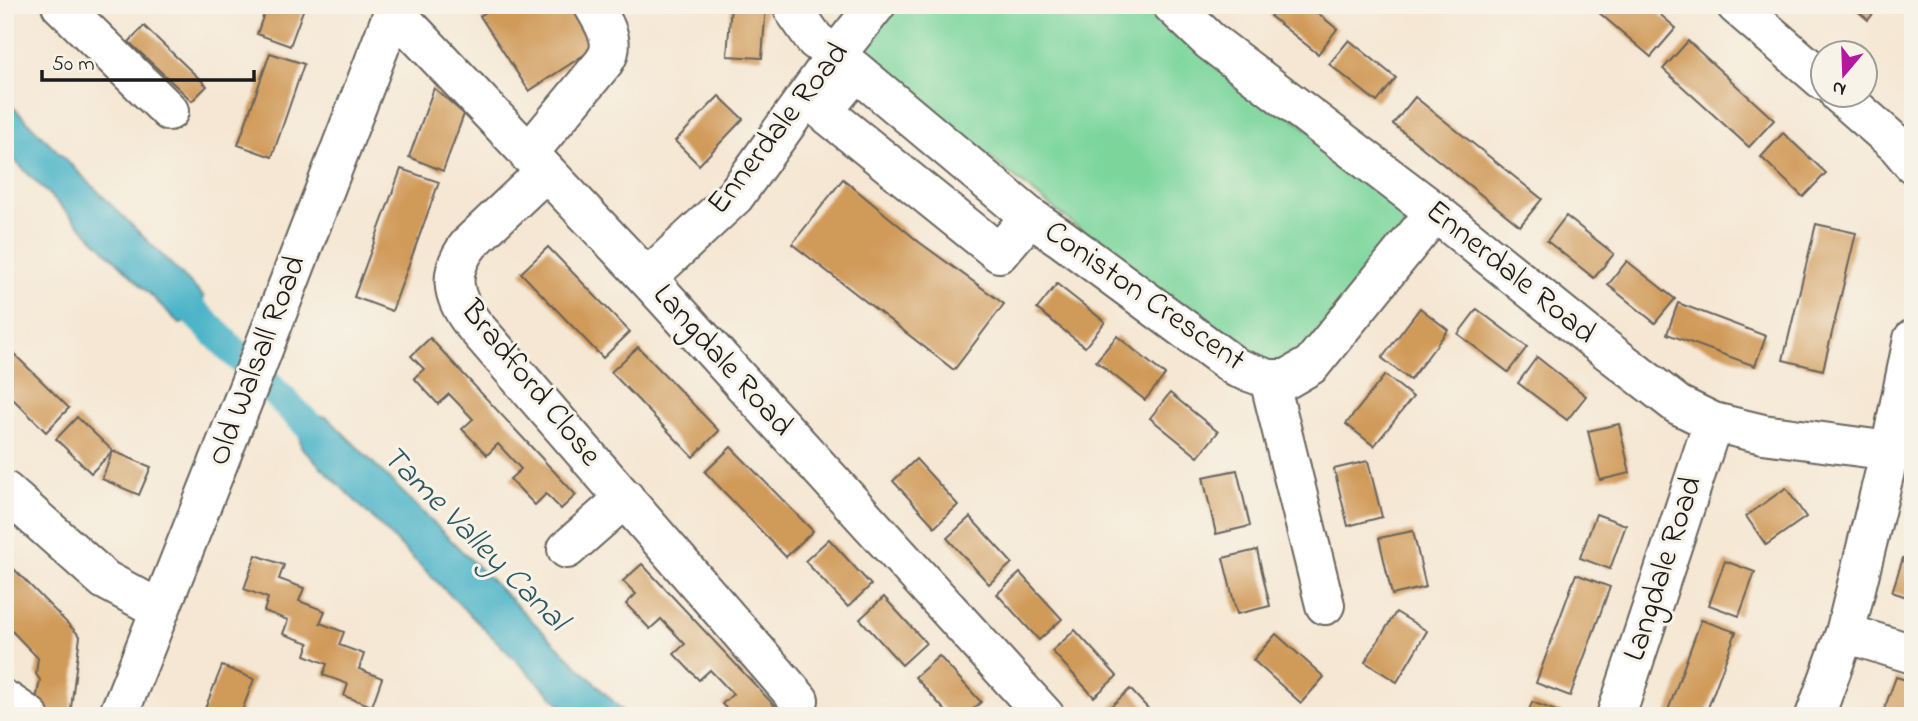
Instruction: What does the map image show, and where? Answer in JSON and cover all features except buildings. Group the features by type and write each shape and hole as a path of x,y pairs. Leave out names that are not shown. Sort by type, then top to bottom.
{"street":[{"path":"61,5 169,111"},
{"name":"Bradford Close","path":"593,5 603,23 610,50 537,163 464,251 456,269 454,285 457,299 473,324 625,498 794,681"},
{"name":"Coniston Crescent","path":"795,5 794,10 815,40 1030,217 1237,368 1269,379 1287,379 1311,365 1435,212"},
{"name":"Ennerdale Road","path":"647,278 735,196 846,63 876,5"},
{"name":"Ennerdale Road","path":"1172,5 1210,41 1435,212 1678,405 1713,422 1763,434 1905,443"},
{"path":"1736,5 1810,69"},
{"name":"Langdale Road","path":"395,8 647,278 1045,716"},
{"name":"Old Walsall Road","path":"118,716 395,8"},
{"path":"846,63 823,111 999,253 1030,217"},
{"path":"1855,108 1897,145 1913,164"},
{"path":"1815,716 1845,633 1905,443 1913,339"},
{"path":"1269,379 1325,605"},
{"name":"Langdale Road","path":"1616,716 1713,422"},
{"path":"5,491 105,580 159,608"},
{"path":"567,549 625,498"},
{"path":"1845,633 1913,654"},
{"path":"5,700 29,716"}],"green space":[{"path":"897,5 1150,5 1404,205 1405,233 1300,357 1275,366 1248,363 867,60 860,47 880,16"}],"water":[{"path":"5,99 204,297 199,317 180,324 5,151"},
{"path":"297,414 327,417 628,716 572,716 301,447"}],"waterway":[{"path":"170,288 326,443"}],"water label":[{"name":"Tame Valley Canal","path":"474,539"}]}
